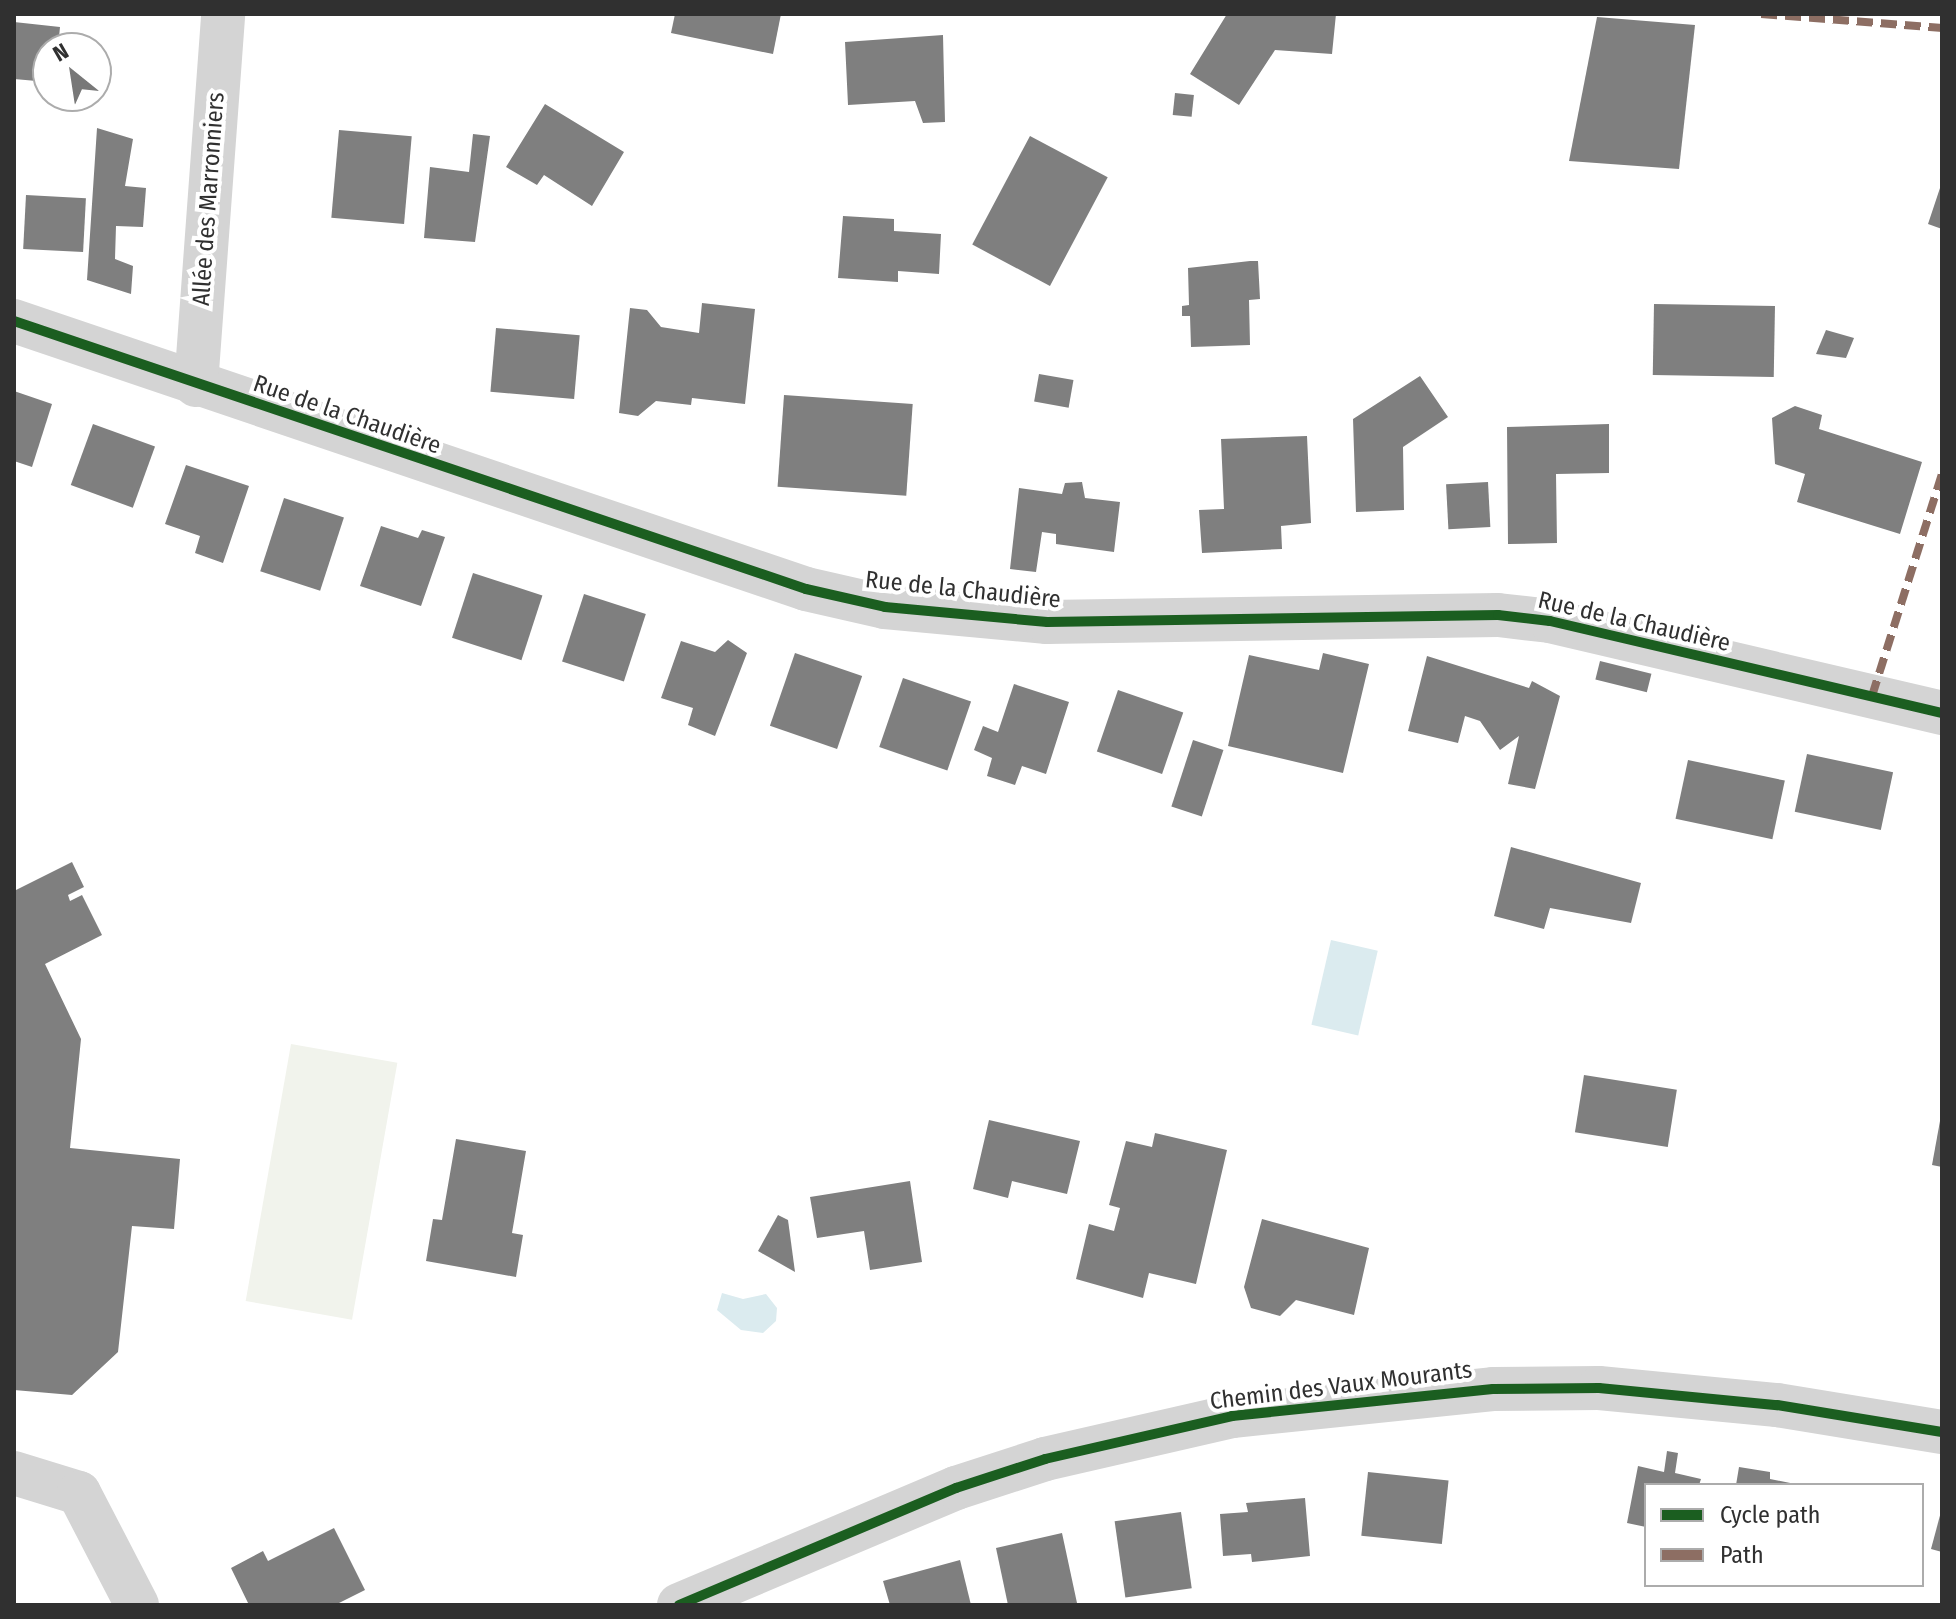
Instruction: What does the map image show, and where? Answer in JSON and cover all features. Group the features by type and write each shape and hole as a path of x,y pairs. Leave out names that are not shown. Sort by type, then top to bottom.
{"street":[{"name":"Allée des Marronniers","path":"196,385 223,14"},
{"name":"Rue de la Chaudière","path":"14,321 806,589 885,607 1047,622 1498,615 1550,621 1942,713"},
{"name":"Chemin des Vaux Mourants","path":"679,1605 956,1488 1060,1455 1232,1416 1477,1390 1599,1388 1777,1405 1942,1432"},
{"path":"14,1473 79,1493 137,1605"}],"shaded area":[{"path":"1331,940 1378,951 1358,1036 1311,1025"},
{"path":"291,1044 397,1063 352,1320 246,1301"},
{"path":"722,1293 743,1299 766,1294 777,1308 776,1321 763,1333 741,1330 717,1310"}],"building":[{"path":"675,14 781,14 773,54 671,33"},
{"path":"1227,14 1336,14 1332,54 1275,50 1239,105 1190,74"},
{"path":"1597,17 1695,25 1679,169 1569,161"},
{"path":"14,22 60,27 60,32 32,32 32,81 14,79"},
{"path":"943,35 945,122 923,123 915,101 848,105 845,42"},
{"path":"1175,93 1194,95 1192,117 1173,115"},
{"path":"545,104 624,152 592,206 544,175 537,185 506,167"},
{"path":"97,128 133,139 125,186 146,188 143,227 116,226 115,259 133,266 131,294 87,280"},
{"path":"339,130 412,136 404,224 331,218"},
{"path":"473,134 490,136 475,242 424,238 430,167 469,172"},
{"path":"1030,136 1108,177 1050,286 972,245"},
{"path":"1942,185 1942,229 1928,224"},
{"path":"26,195 86,198 83,252 23,249"},
{"path":"843,216 894,219 894,231 941,234 939,274 898,271 898,282 838,278"},
{"path":"1258,261 1260,299 1249,300 1250,345 1191,347 1190,316 1182,316 1182,306 1189,305 1188,268"},
{"path":"702,303 755,309 745,404 692,398 691,405 656,401 638,416 619,413 630,308 647,310 661,327 699,333"},
{"path":"1654,304 1775,306 1774,377 1653,375"},
{"path":"496,328 580,335 574,399 490,392"},
{"path":"1826,330 1854,338 1846,358 1816,354"},
{"path":"1039,374 1073,380 1069,408 1034,402"},
{"path":"1420,376 1448,417 1403,447 1404,510 1356,512 1353,419"},
{"path":"14,391 52,404 32,467 14,461"},
{"path":"784,395 913,404 906,496 778,487"},
{"path":"1795,406 1822,415 1819,429 1922,462 1900,534 1797,502 1805,474 1775,464 1772,418"},
{"path":"93,424 155,447 133,508 71,485"},
{"path":"1609,424 1609,473 1556,474 1557,543 1508,544 1507,427"},
{"path":"1307,436 1311,523 1281,526 1282,549 1202,553 1199,510 1224,509 1221,439"},
{"path":"186,465 249,486 223,563 195,553 200,536 165,524"},
{"path":"1082,482 1085,498 1120,502 1114,552 1056,544 1056,534 1042,532 1036,572 1010,569 1019,488 1062,494 1065,483"},
{"path":"1488,482 1490,527 1448,529 1446,484"},
{"path":"284,498 344,517 320,591 260,571"},
{"path":"381,526 418,538 422,530 445,537 421,606 360,586"},
{"path":"473,573 542,596 521,660 452,638"},
{"path":"584,594 646,614 624,682 562,662"},
{"path":"728,640 747,653 715,736 688,725 693,708 661,698 681,641 715,652"},
{"path":"795,653 862,676 837,749 770,726"},
{"path":"1323,653 1369,664 1343,773 1228,746 1249,655 1319,670"},
{"path":"1427,656 1529,688 1532,681 1560,696 1535,789 1508,784 1519,736 1500,750 1480,721 1465,716 1458,743 1408,731"},
{"path":"1600,661 1651,674 1647,692 1595,679"},
{"path":"903,678 971,701 947,770 879,747"},
{"path":"1014,684 1069,702 1046,774 1022,766 1015,785 987,776 992,758 974,750 983,726 998,732"},
{"path":"1118,690 1183,712 1162,774 1097,751"},
{"path":"1193,740 1223,750 1202,816 1171,807"},
{"path":"1807,754 1893,772 1881,830 1795,812"},
{"path":"1688,760 1785,781 1772,839 1676,819"},
{"path":"1511,847 1641,883 1631,923 1550,908 1544,929 1494,916"},
{"path":"72,862 84,887 68,895 70,901 82,895 102,935 45,964 81,1039 70,1148 180,1159 174,1229 132,1226 118,1352 72,1395 14,1390 14,891"},
{"path":"1584,1075 1677,1090 1668,1147 1575,1132"},
{"path":"989,1120 1080,1141 1067,1194 1012,1181 1008,1198 973,1189"},
{"path":"1942,1121 1942,1167 1932,1165"},
{"path":"1155,1133 1227,1150 1196,1284 1149,1273 1143,1298 1076,1279 1089,1224 1114,1231 1120,1208 1109,1205 1126,1141 1152,1147"},
{"path":"456,1139 526,1151 512,1233 523,1235 516,1277 426,1261 433,1219 442,1220"},
{"path":"910,1181 922,1262 870,1270 864,1231 817,1238 810,1197"},
{"path":"778,1215 788,1220 795,1272 758,1251"},
{"path":"1262,1219 1369,1248 1354,1315 1296,1300 1280,1316 1251,1308 1244,1287"},
{"path":"1667,1451 1678,1453 1675,1473 1701,1479 1700,1483 1644,1483 1644,1527 1627,1523 1638,1466 1664,1472"},
{"path":"1739,1467 1770,1472 1770,1479 1790,1483 1736,1483"},
{"path":"1368,1472 1449,1480 1442,1544 1361,1536"},
{"path":"1305,1498 1310,1556 1252,1562 1251,1554 1223,1556 1220,1514 1248,1512 1246,1503"},
{"path":"1942,1508 1942,1552 1931,1549"},
{"path":"1181,1512 1192,1588 1125,1598 1115,1521"},
{"path":"334,1528 365,1590 335,1605 249,1605 231,1568 263,1551 268,1561"},
{"path":"1062,1533 1077,1603 1008,1605 996,1548"},
{"path":"960,1560 971,1605 890,1605 883,1581"}],"marked path":[{"path":"1761,14 1942,28"},
{"path":"1872,696 1942,474"}],"cycle path":[{"path":"14,321 806,589 885,607 1047,622 1498,615 1550,621 1942,713"},
{"path":"679,1605 956,1488 1045,1459 1232,1416 1493,1389 1599,1388 1777,1405 1942,1432"}]}
